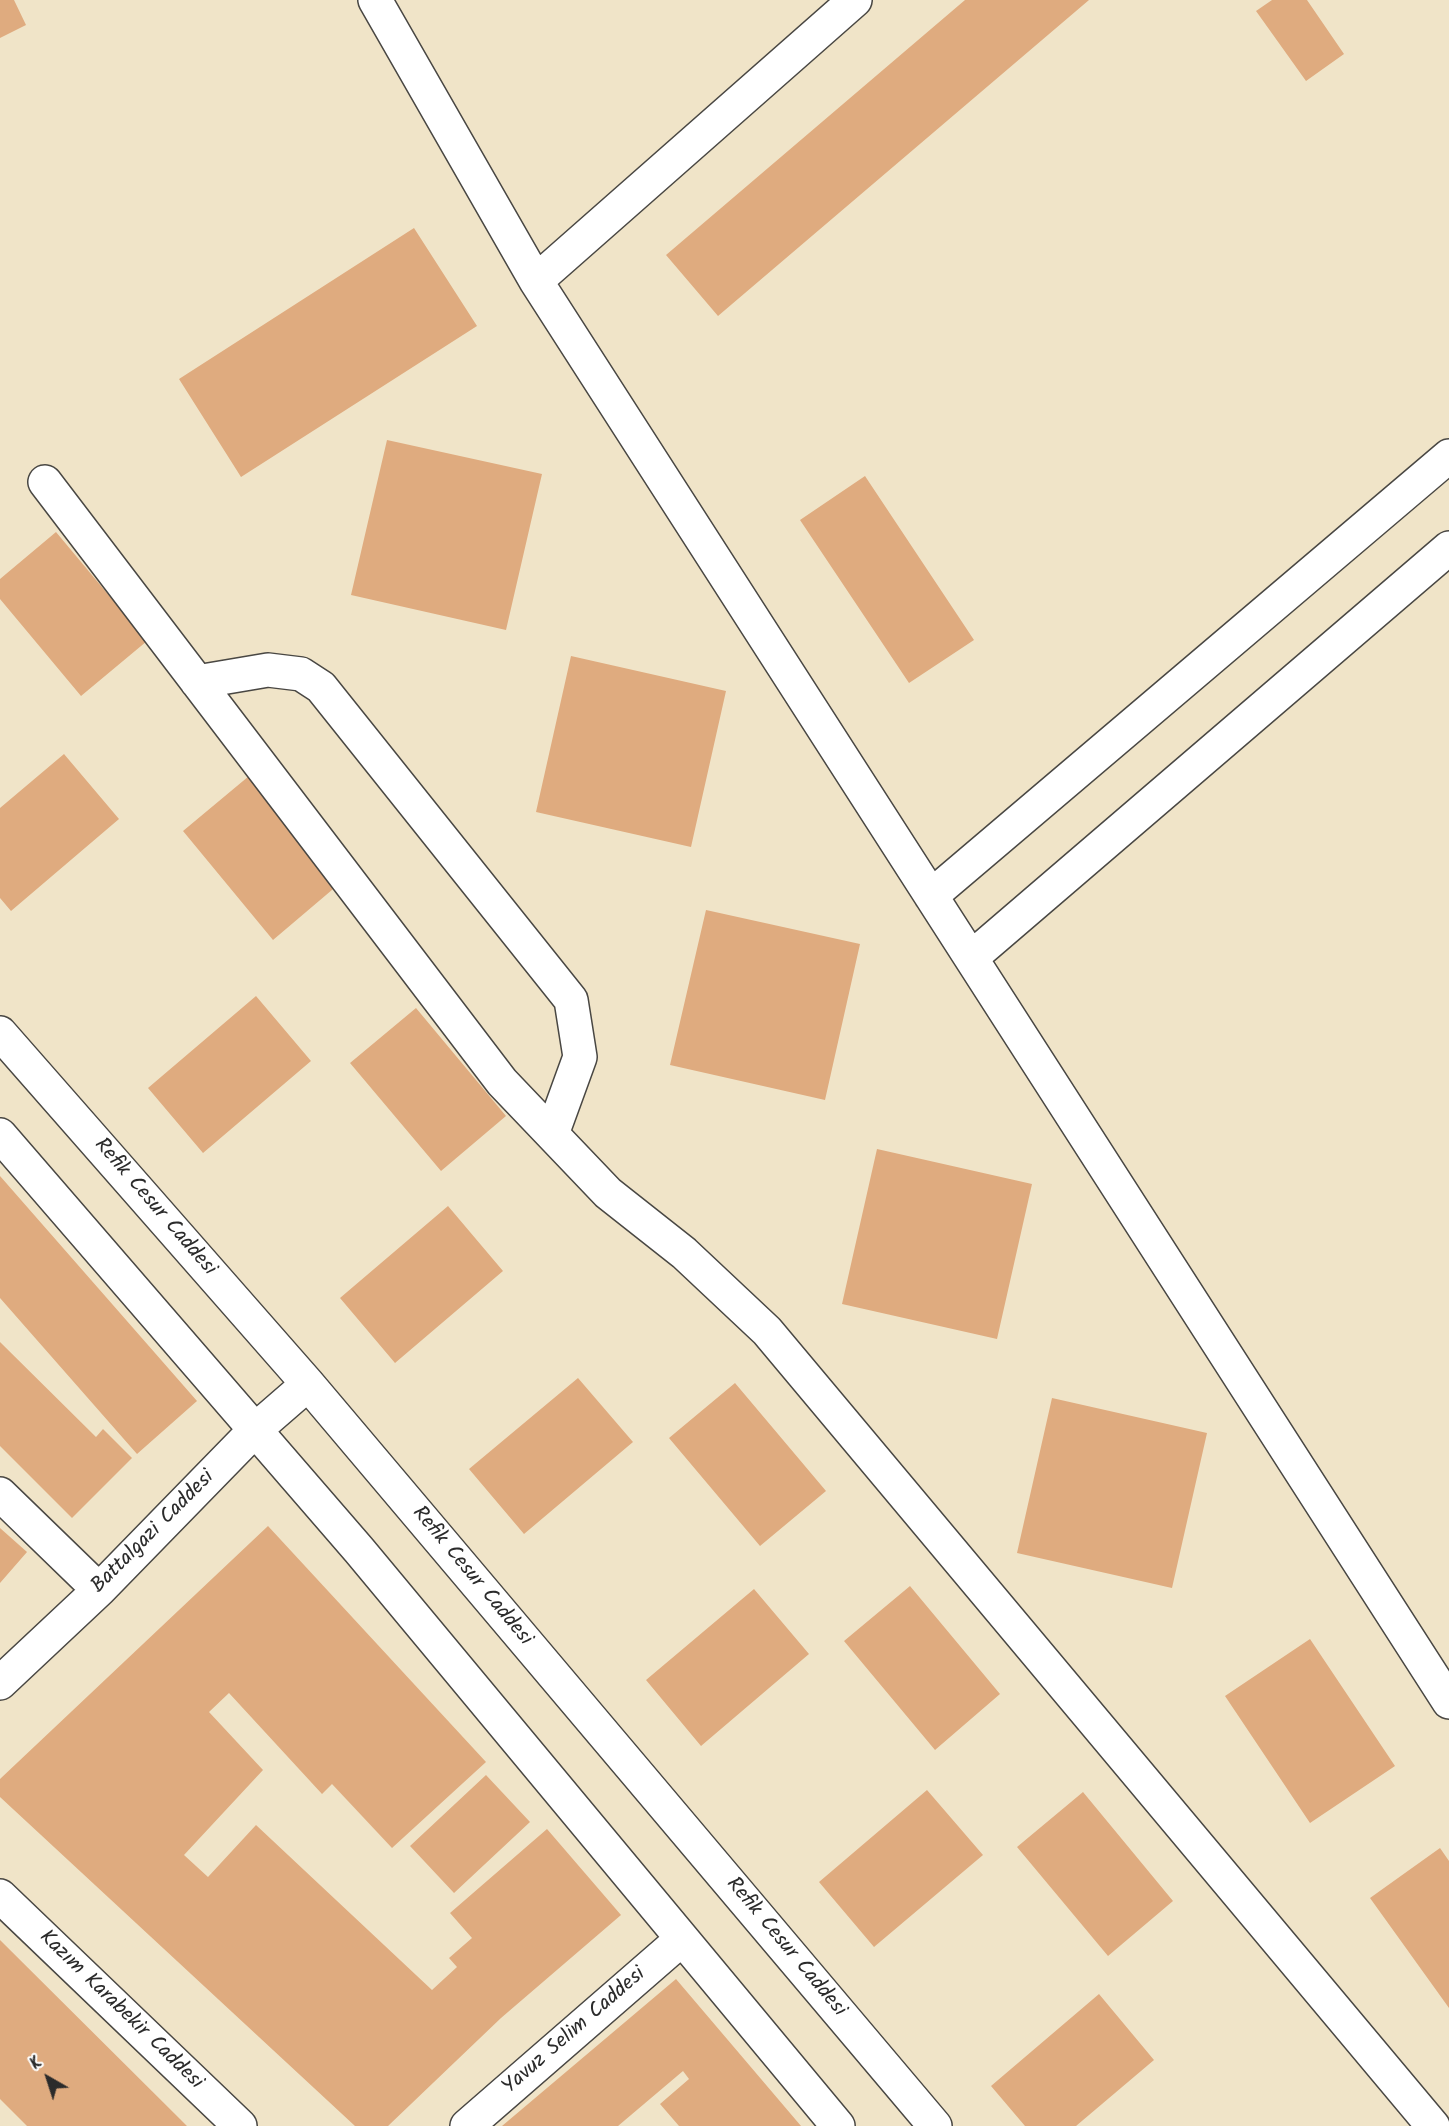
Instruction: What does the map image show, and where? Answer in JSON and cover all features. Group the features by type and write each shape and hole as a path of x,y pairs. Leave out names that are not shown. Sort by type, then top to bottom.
{"street":[{"path":"375,0 536,281 1449,1702"},
{"path":"536,281 855,0"},
{"path":"931,896 1449,456"},
{"path":"45,482 502,1082 608,1193 684,1253 767,1330 1433,2126"},
{"path":"971,958 1449,548"},
{"path":"197,682 268,670 301,674 321,687 571,1000 580,1057 552,1134"},
{"name":"Refik Cesur Caddesi","path":"0,1033 308,1384 935,2126"},
{"path":"0,1135 359,1550 838,2126"},
{"name":"Battalgazi Caddesi","path":"0,1683 99,1590 255,1430 308,1384"},
{"path":"0,1494 99,1590"},
{"name":"Kazım Karabekir Caddesi","path":"0,1896 240,2126"},
{"name":"Yavuz Selim Caddesi","path":"467,2126 682,1939"}],"building":[{"path":"0,0 14,0 26,25 0,38"},
{"path":"965,0 1089,0 718,316 666,255"},
{"path":"1272,0 1307,0 1344,54 1306,81 1256,11"},
{"path":"414,228 477,326 241,477 179,379"},
{"path":"387,440 542,474 506,630 351,595"},
{"path":"865,476 974,640 909,683 800,520"},
{"path":"56,532 147,641 81,696 0,599 0,579"},
{"path":"571,656 726,691 691,847 536,812"},
{"path":"64,754 119,819 11,911 0,898 0,808"},
{"path":"249,776 339,884 273,940 183,831"},
{"path":"706,910 860,944 825,1100 670,1065"},
{"path":"256,996 311,1061 203,1153 148,1088"},
{"path":"416,1008 506,1116 441,1171 350,1063"},
{"path":"877,1149 1032,1184 997,1339 842,1304"},
{"path":"0,1176 197,1401 137,1454 0,1298"},
{"path":"448,1206 503,1271 395,1363 340,1298"},
{"path":"0,1342 96,1437 103,1429 132,1458 72,1518 0,1446"},
{"path":"578,1378 633,1442 524,1534 469,1469"},
{"path":"735,1383 826,1491 760,1546 669,1438"},
{"path":"1052,1398 1207,1433 1172,1588 1017,1553"},
{"path":"268,1526 486,1762 392,1848 332,1784 322,1794 229,1693 209,1712 263,1770 184,1855 208,1877 256,1825 432,1990 457,1967 449,1958 472,1938 450,1913 547,1829 621,1915 501,2018 388,2126 355,2126 0,1797 0,1779"},
{"path":"0,1528 27,1552 0,1583"},
{"path":"910,1586 1000,1694 935,1750 844,1641"},
{"path":"754,1589 809,1654 701,1746 646,1680"},
{"path":"1310,1639 1395,1766 1310,1823 1225,1696"},
{"path":"486,1775 530,1822 454,1893 410,1846"},
{"path":"927,1790 983,1855 874,1947 819,1882"},
{"path":"1083,1792 1173,1901 1108,1956 1017,1847"},
{"path":"1440,1848 1449,1861 1449,2008 1370,1898"},
{"path":"0,1940 187,2126 27,2126 0,2099"},
{"path":"676,1979 801,2126 679,2126 660,2104 689,2079 683,2071 618,2126 502,2126"},
{"path":"1099,1994 1154,2060 1076,2126 1025,2126 991,2086"}]}
